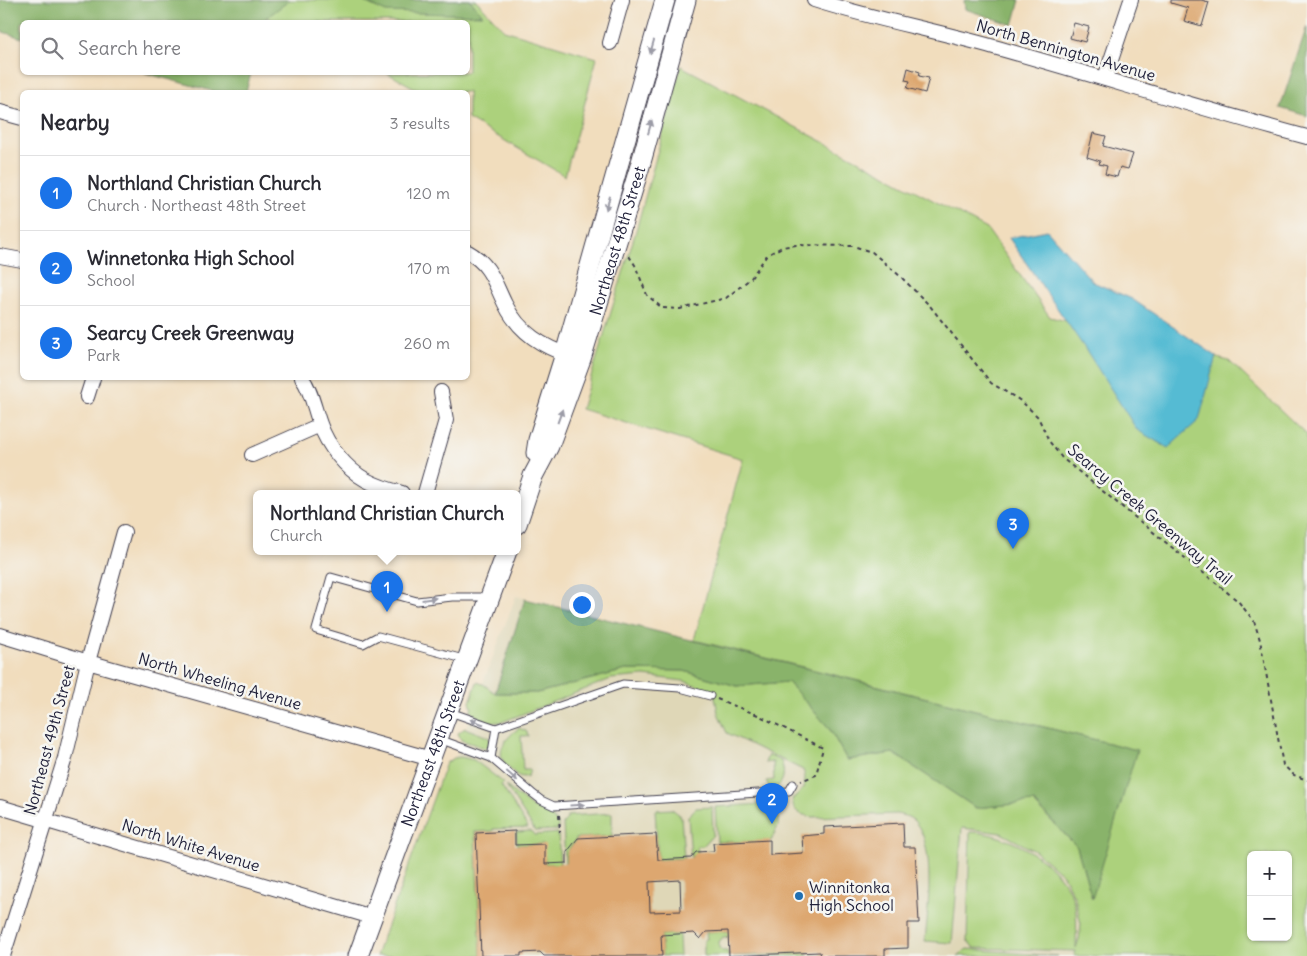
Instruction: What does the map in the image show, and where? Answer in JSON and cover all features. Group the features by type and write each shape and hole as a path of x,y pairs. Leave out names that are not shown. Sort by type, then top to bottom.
{"street":[{"path":"610,43 622,0"},
{"name":"Northeast 48th Street","path":"573,357 623,149 665,0"},
{"name":"Northeast 48th Street","path":"521,512 533,476 538,440 573,357 643,154 686,0"},
{"name":"North Bennington Avenue","path":"814,0 978,42 1307,137"},
{"path":"1105,78 1131,0"},
{"path":"0,112 20,117"},
{"path":"623,149 643,154"},
{"path":"470,253 480,260 490,271 505,304 521,329 546,346 573,357"},
{"path":"0,256 20,260"},
{"path":"87,397 92,380"},
{"path":"303,380 310,391 320,425 327,440 344,461 366,480 394,490"},
{"path":"426,490 446,420 441,392"},
{"path":"252,455 320,425"},
{"name":"Northeast 49th Street","path":"3,956 65,758 88,662 124,532"},
{"name":"Northeast 48th Street","path":"358,956 506,555"},
{"name":"North Wheeling Avenue","path":"0,635 88,662 431,759"},
{"name":"North White Avenue","path":"0,808 372,917"}],"lane":[{"path":"467,660 378,636 363,644 316,630 331,577 417,601 452,597 490,597"},
{"path":"448,712 496,728 623,684 680,688 710,696"},
{"path":"491,758 496,728"},
{"path":"438,739 491,758 541,800 554,806 789,792 793,784"}],"path":[{"name":"Searcy Creek Greenway Trail","path":"628,254 635,265 647,295 662,308 680,309 726,298 752,278 767,255 782,247 796,245 853,246 872,252 900,276 930,306 991,383 1021,401 1038,417 1049,441 1062,458 1238,601 1254,620 1260,640 1283,765 1294,775 1307,780"},
{"path":"710,696 758,715 823,748 816,775 793,784"},
{"path":"559,815 560,832"}],"shaded area":[{"path":"516,596 1137,750 1074,956 380,956"}],"green space":[{"path":"0,0 290,0 266,20 20,20 20,37 0,31"},
{"path":"213,0 476,0 504,30 597,58 565,176 470,120 470,90 418,90 391,75 470,75 470,20 273,20"},
{"path":"360,0 470,0 483,15 386,12"},
{"path":"964,0 1020,0 1013,25 965,9"},
{"path":"1307,26 1307,116 1280,108"},
{"path":"681,66 987,229 1050,317 1229,361 1307,435 1307,956 1074,956 1076,951 974,948 967,940 970,832 985,833 1017,844 1046,863 1068,888 1074,902 1076,948 1081,924 1075,898 1063,875 1035,851 1001,833 962,828 952,943 925,941 929,896 928,862 922,832 915,822 909,817 897,814 812,817 798,812 794,807 792,799 804,787 803,770 727,733 718,713 714,692 684,681 644,676 611,679 502,722 492,722 477,717 470,710 472,709 470,702 477,682 495,693 537,693 626,670 684,671 737,686 788,682 829,728 847,760 893,753 976,808 1033,802 1077,847 1092,897 1136,750 694,640 743,459 581,409 635,234"},
{"path":"152,75 250,75 247,90 209,90"},
{"path":"525,599 1137,750 1092,899 1077,847 1034,802 976,808 893,753 847,760 829,728 788,682 737,686 684,671 626,670 537,693 495,693"},
{"path":"465,728 488,737 490,744 485,748 461,740 458,733"},
{"path":"519,728 526,731 529,736 521,736 523,770 530,770 528,776 524,777 517,775 505,764 501,753 505,742"},
{"path":"768,755 781,761 783,769 781,783 775,788 769,786 766,781 774,780 773,762 765,763"},
{"path":"461,757 474,760 504,783 501,785 528,828 493,829 493,831 475,832 481,956 376,956 446,763 454,758"},
{"path":"506,786 532,807 553,816 553,819 558,823 558,830 535,831"},
{"path":"779,803 778,826 771,841 717,842 715,807"},
{"path":"712,807 713,835 703,846 697,846 698,852 691,858 688,816 696,808"},
{"path":"672,809 681,816 684,858 658,860 655,810"},
{"path":"612,813 612,836 577,838 567,852 567,863 565,863 563,823 567,816"},
{"path":"531,831 534,835 558,833 560,864 545,864 544,844 517,845 516,832"},
{"path":"729,931 729,937 723,937 719,942 719,948 727,951 729,956 704,956 704,940 707,939 706,932"},
{"path":"679,934 680,956 662,956 661,935"},
{"path":"967,949 1058,956 958,956"},
{"path":"808,952 808,956 729,956"}],"water":[{"path":"1047,230 1093,282 1132,299 1216,356 1199,420 1168,448 1137,430 1088,353 1009,238"}],"building":[{"path":"1171,0 1201,0 1209,2 1202,26 1184,21 1188,8 1171,3"},
{"path":"1074,23 1089,27 1085,42 1070,38"},
{"path":"908,68 920,72 919,76 929,78 925,93 907,88 910,81 905,80"},
{"path":"1093,133 1106,136 1103,146 1133,154 1128,169 1120,167 1117,177 1105,174 1107,166 1099,164 1100,161 1087,157"},
{"name":"Winnitonka High School","path":"903,823 904,847 915,847 919,923 908,923 908,948 885,949 885,956 821,956 820,952 729,956 728,931 706,932 700,939 694,933 661,935 662,956 544,956 540,952 521,953 521,956 481,956 476,833 515,831 515,845 545,844 545,864 567,863 567,852 578,838 656,834 658,860 691,858 696,852 714,851 713,843 770,840 770,855 803,853 802,836 824,834 824,827","holes":["680,880 681,911 650,912 649,882"]}],"place":[{"name":"Searcy Creek Greenway","path":"1013,549"},
{"name":"Northland Christian Church","path":"387,612"},
{"name":"Winnetonka High School","path":"772,824"},
{"name":"Winnitonka High School","path":"799,896"}]}
